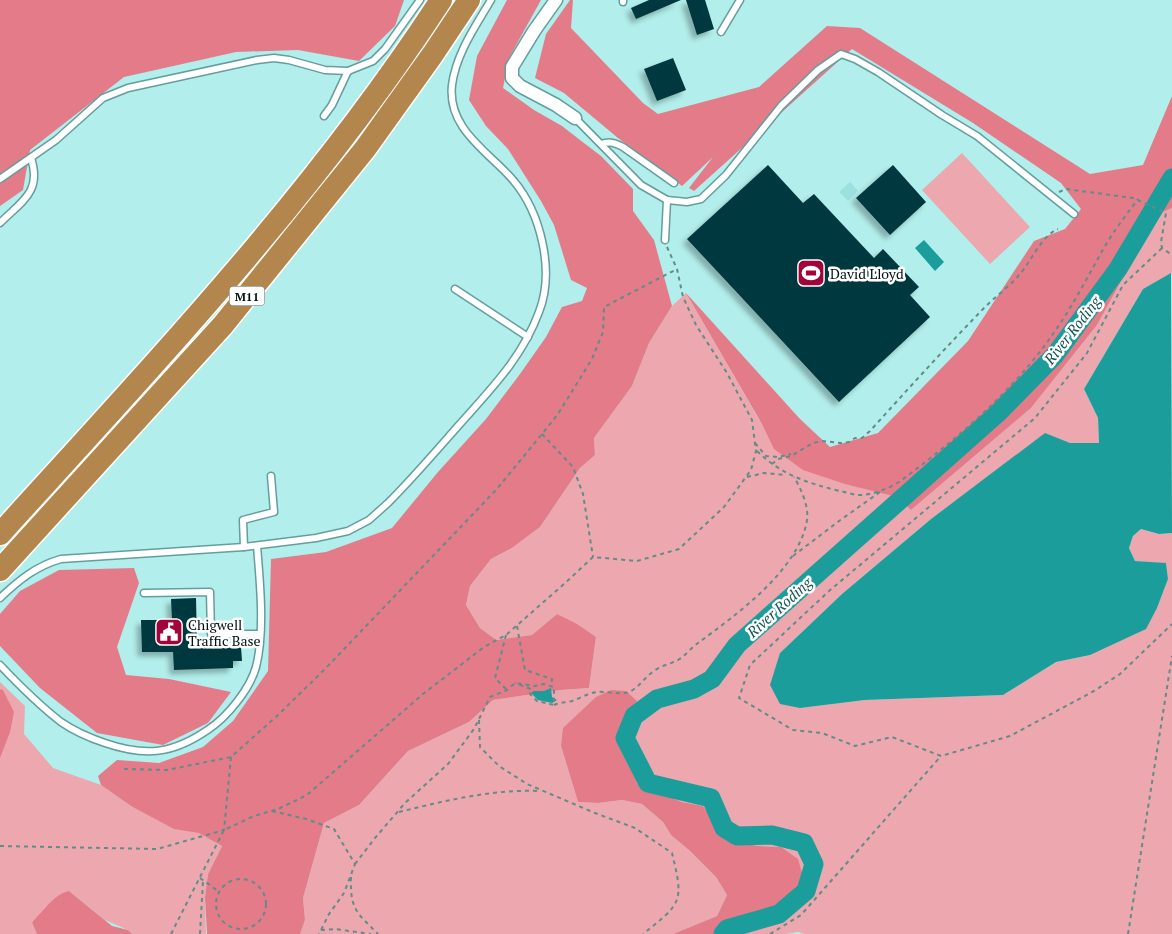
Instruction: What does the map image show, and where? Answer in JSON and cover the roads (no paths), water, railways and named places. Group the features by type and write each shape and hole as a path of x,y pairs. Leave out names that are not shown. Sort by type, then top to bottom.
{"highway":[{"name":"M11","path":"0,534 203,309 323,165 348,134 420,33 441,0"},
{"name":"M11","path":"0,570 224,325 365,149 433,54 468,0"}],"street":[{"path":"556,0 534,30 512,67 512,78 520,86 556,105 575,118"}],"lane":[{"path":"0,179 56,140 103,98 128,88 274,58 325,70 348,71 373,61 385,49 420,0"},
{"path":"0,598 31,572 61,559 257,546 316,538 348,531 369,520 405,486 504,374 524,346 540,310 545,280 542,239 530,208 514,181 476,144 462,126 455,112 452,86 465,45 491,0"},
{"path":"721,32 740,0"},
{"path":"575,118 641,185 667,200 687,202 702,200 726,174 781,106 818,70 841,54 855,59 878,72 942,116 977,136 1074,214"},
{"path":"324,116 332,105 348,71"},
{"path":"600,144 614,142 674,182"},
{"path":"0,222 32,191 35,178 30,158"},
{"path":"665,240 667,200"},
{"path":"455,289 528,337"},
{"path":"244,547 243,520 274,512 271,476"},
{"path":"0,665 27,692 62,722 97,740 126,750 149,752 173,748 188,742 216,724 241,695 250,681 255,668 258,655 260,581 257,546"},
{"path":"144,593 210,592 210,634 259,634"}],"waterway":[{"name":"River Roding","path":"723,934 727,929 779,914 806,891 814,864 804,843 772,835 737,836 724,828 711,798 648,783 625,738 634,716 657,699 694,689 712,679 737,645 998,413 1055,355 1118,269 1172,178"}],"place":[{"name":"David Lloyd","path":"811,273"},
{"name":"Chigwell Traffic Base","path":"169,632"}]}
